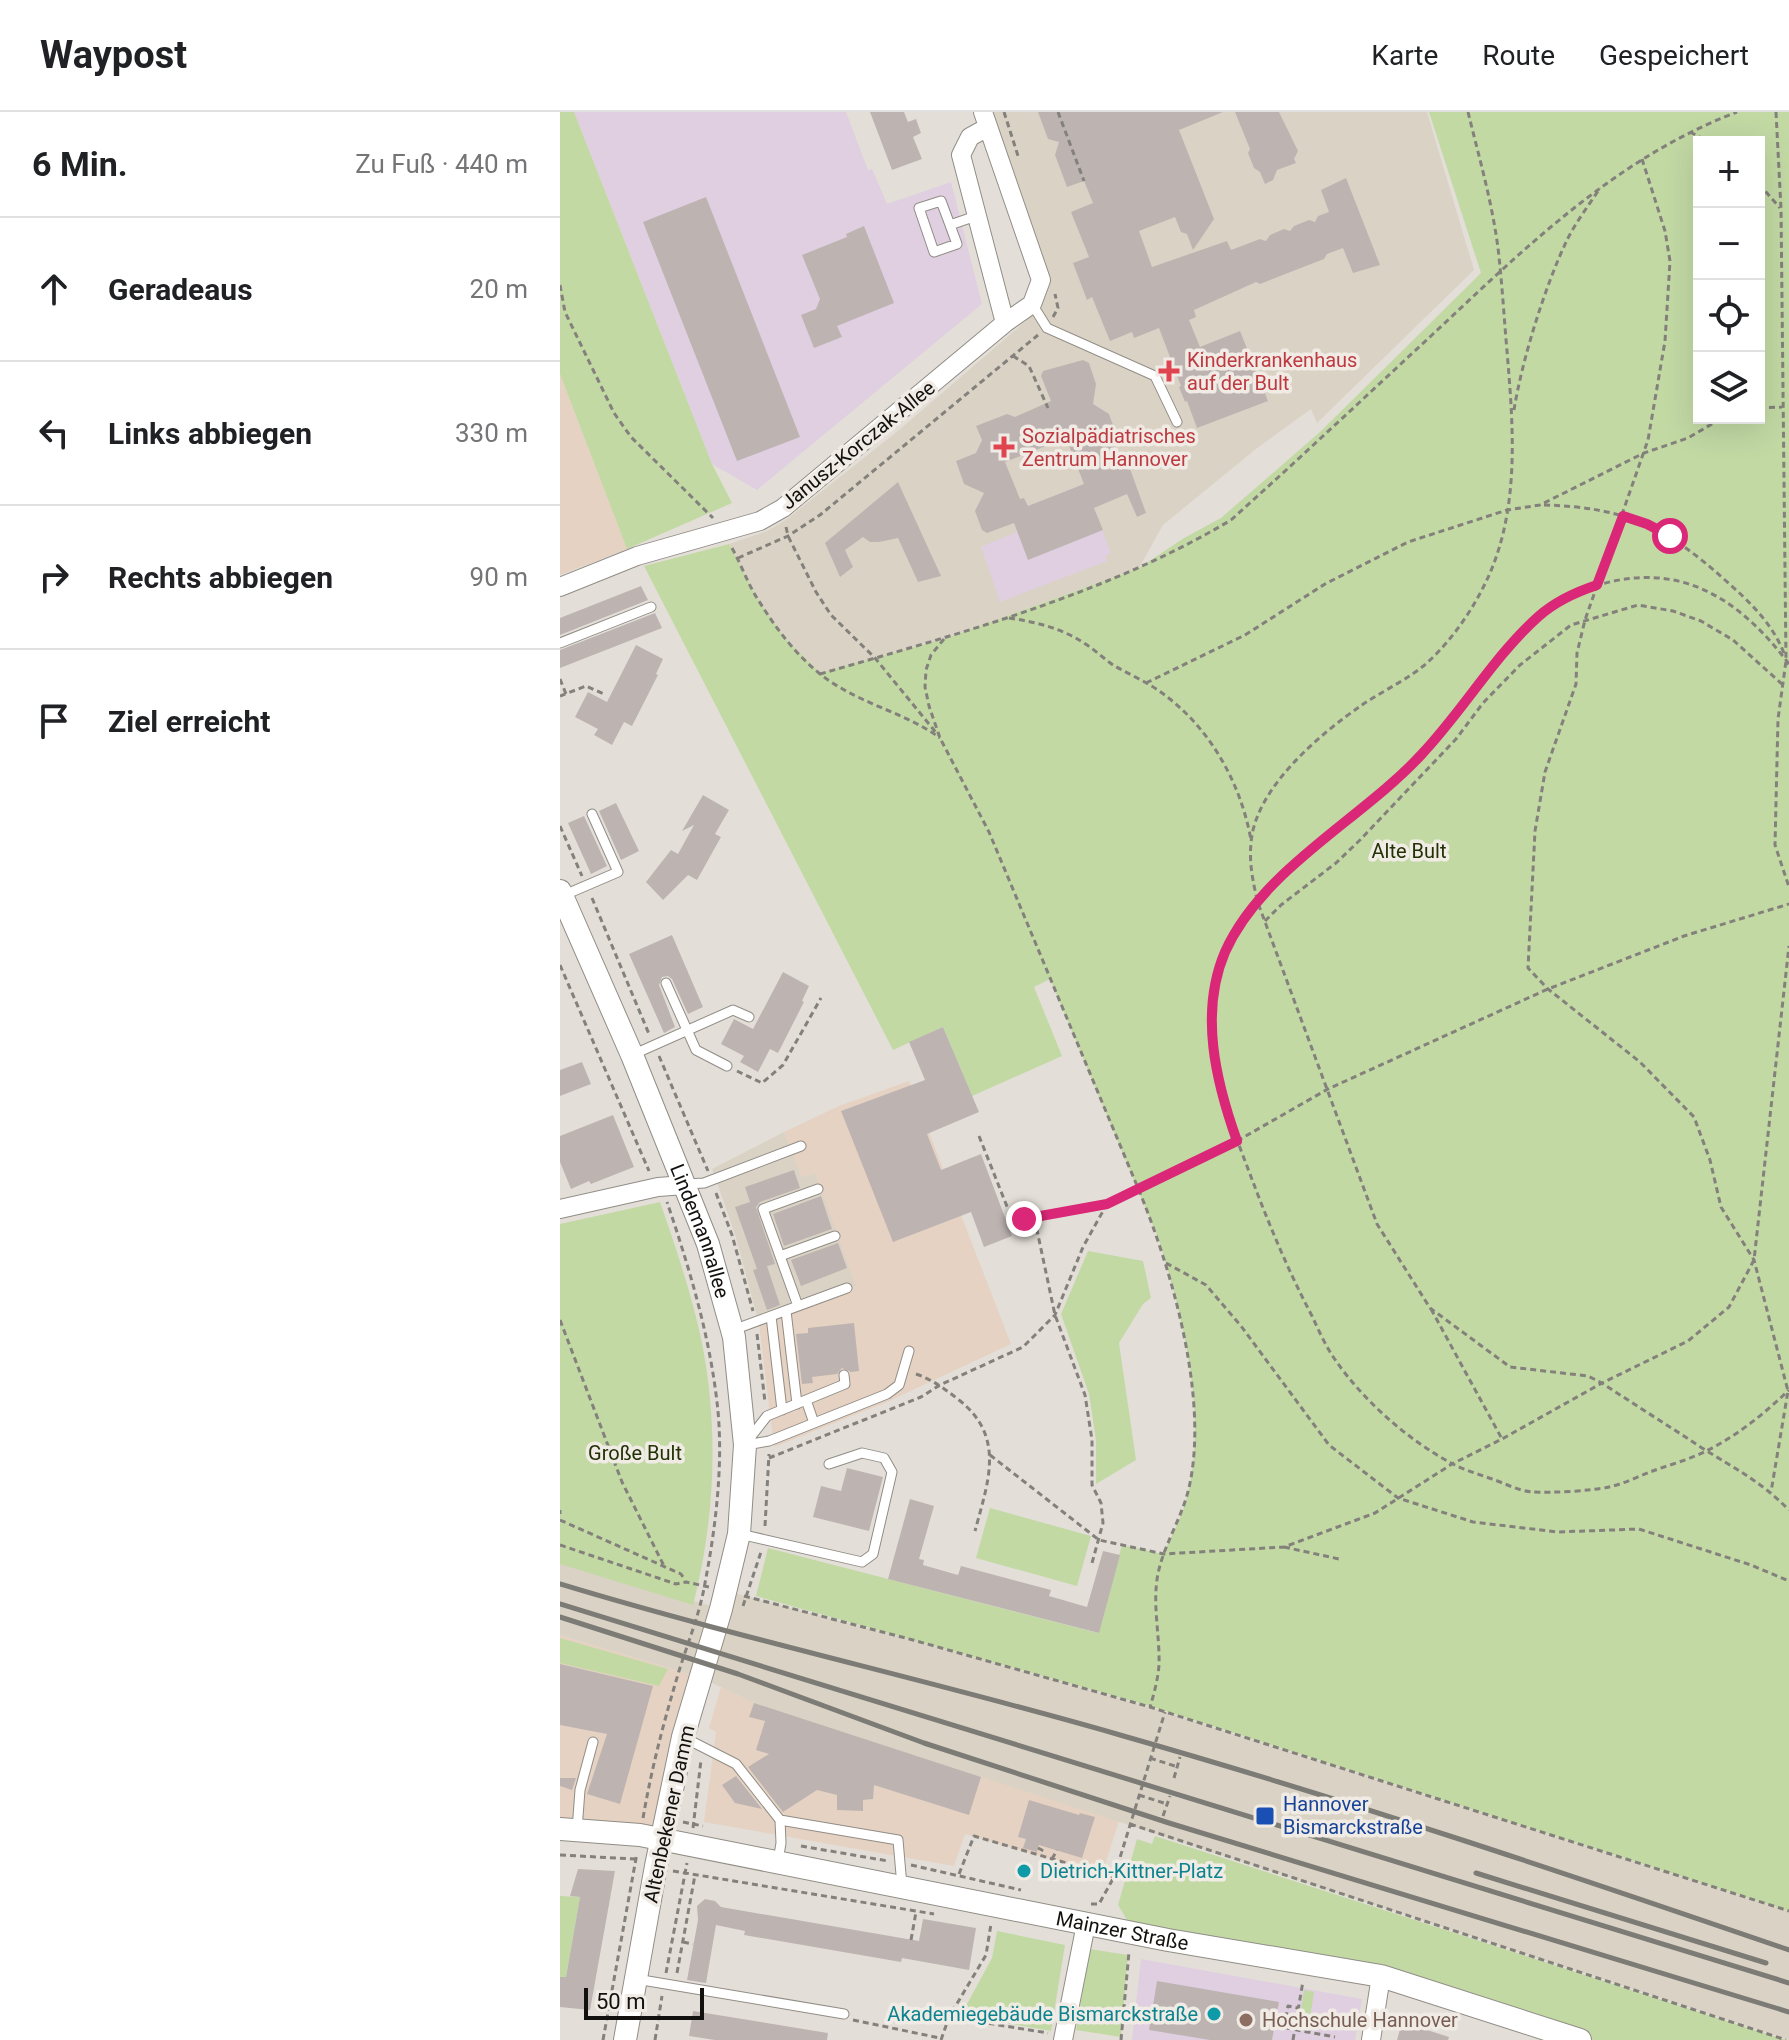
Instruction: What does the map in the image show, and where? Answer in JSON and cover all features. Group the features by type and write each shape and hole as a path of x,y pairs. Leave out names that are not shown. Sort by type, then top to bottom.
{"street":[{"path":"985,119 970,137 961,155 1005,323"},
{"path":"985,119 1041,280 1032,304"},
{"name":"Janusz-Korczak-Allee","path":"560,587 637,556 760,521 783,508 1005,323 1032,304"},
{"name":"Lindemannallee","path":"561,894 685,1185 717,1272 733,1330 745,1445 739,1534 726,1591"},
{"path":"560,1209 658,1187 685,1185"},
{"name":"Altenbekener Damm","path":"625,2040 636,1979 650,1838 692,1742 726,1591"},
{"name":"Mainzer Straße","path":"568,1829 650,1838 692,1835 779,1853 902,1886 1086,1924 1381,1976 1580,2040"},
{"path":"1063,2038 1086,1924"},
{"path":"1371,2040 1381,1976"}],"lane":[{"path":"941,201 950,225 957,244 934,252 919,208 941,201"},
{"path":"950,225 976,216"},
{"path":"1032,304 1047,328 1155,376 1177,422"},
{"path":"560,643 651,607"},
{"path":"561,894 618,872 592,814"},
{"path":"666,983 696,1050 727,1066"},
{"path":"632,1055 733,1010 749,1017"},
{"path":"685,1185 704,1183 801,1146"},
{"path":"798,1306 763,1209 818,1189"},
{"path":"780,1256 835,1236"},
{"path":"733,1330 847,1288"},
{"path":"786,1311 802,1402 814,1423"},
{"path":"771,1316 782,1410"},
{"path":"745,1445 769,1441 887,1394 899,1385 909,1351"},
{"path":"745,1445 767,1416 845,1384 844,1375"},
{"path":"739,1534 862,1562 873,1554 892,1472 884,1458 862,1453 829,1464"},
{"path":"568,1829 593,1742"},
{"path":"692,1742 736,1764 780,1820 779,1853"},
{"path":"780,1820 898,1840 902,1886"},
{"path":"636,1979 844,2014"}],"path":[{"path":"1058,112 1084,181"},
{"path":"1251,842 1262,809 1284,773 1360,706 1414,674 1455,632 1491,571 1512,480 1512,418 1500,271 1486,186 1468,112"},
{"path":"820,674 944,639 1139,568 1189,545 1231,520 1547,228 1602,185 1642,159 1690,132 1737,112"},
{"path":"1776,112 1781,209 1788,662 1778,719 1775,845 1789,887"},
{"path":"1690,132 1698,136"},
{"path":"1642,159 1665,231 1670,261 1665,341 1644,453 1585,620 1577,653 1576,684 1545,772 1535,831 1528,968 1548,989 1640,1062 1694,1117 1710,1160 1721,1207 1754,1260 1788,1390 1771,1492"},
{"path":"1512,418 1521,377 1555,270 1568,238 1602,185"},
{"path":"1765,191 1781,209"},
{"path":"560,285 565,312 614,413 631,437 707,509 724,531 756,596 784,637 820,674 838,687 918,724 940,738"},
{"path":"1013,356 1029,366 1048,408"},
{"path":"1782,394 1789,391"},
{"path":"1765,408 1782,407"},
{"path":"1540,505 1644,453 1688,438 1712,424"},
{"path":"1146,683 1245,635 1325,584 1387,551 1444,528 1507,510 1540,505 1568,506 1623,516 1647,524 1690,549 1753,606 1780,643 1788,662"},
{"path":"783,508 788,536 816,592 840,625 875,658 940,738"},
{"path":"1788,662 1751,619 1723,599 1692,584 1663,578 1634,577 1597,585 1562,599 1512,645 1419,758 1292,868 1258,903 1241,924 1225,953 1214,991 1210,1032 1226,1111 1237,1141 1284,1263 1333,1357 1359,1391 1386,1417 1452,1464 1529,1492 1610,1487 1707,1451 1759,1417 1788,1390"},
{"path":"1265,921 1360,840 1520,665 1571,625 1638,605 1673,611 1701,621 1733,640 1783,685"},
{"path":"1005,617 1039,623 1061,631 1146,683 1184,710 1215,751 1240,796 1251,842 1251,865 1258,903 1377,1224 1430,1308 1502,1439"},
{"path":"944,639 931,655 925,687 940,738 989,832 1138,1188 1166,1263 1191,1380 1195,1446 1186,1501 1157,1578 1159,1669 1150,1707"},
{"path":"560,679 566,694"},
{"path":"560,696 586,686 606,695"},
{"path":"979,1136 1008,1209 1014,1215 1024,1219 1107,1204 1237,1141 1328,1089 1548,989 1684,936 1789,904"},
{"path":"1284,1547 1375,1513 1452,1464 1602,1383 1688,1341 1729,1307 1754,1260 1789,946"},
{"path":"560,965 667,1202 695,1289 717,1404 718,1460 705,1586 655,1751 650,1838"},
{"path":"727,1066 762,1083 783,1065 821,998"},
{"path":"769,1458 921,1397 940,1385 1023,1347 1055,1315 1083,1247 1107,1204"},
{"path":"1034,1216 1055,1315 1085,1395 1092,1440 1092,1485 1101,1503 1103,1523 1092,1563"},
{"path":"1166,1263 1206,1285 1241,1326 1329,1445 1398,1498 1473,1522 1558,1532 1639,1529 1751,1565 1789,1581"},
{"path":"1430,1308 1510,1367 1588,1376 1602,1383 1745,1472 1789,1510"},
{"path":"560,1320 622,1482 664,1566"},
{"path":"905,1370 940,1385 972,1410 986,1432 990,1455 988,1479 975,1531"},
{"path":"990,1455 1099,1540 1164,1554 1284,1547 1339,1559"},
{"path":"560,1520 681,1574 686,1582"},
{"path":"560,1545 676,1584 696,1584"},
{"path":"726,1591 1150,1707 1789,1911"},
{"path":"1099,1904 1114,1877 1165,1712"},
{"path":"670,1984 692,1835 692,1742"},
{"path":"1174,1778 1180,1757"},
{"path":"1143,1760 1178,1767"},
{"path":"1163,1816 1170,1796"},
{"path":"1131,1799 1167,1804"},
{"path":"1130,1824 1786,2040"},
{"path":"692,1835 710,1828"},
{"path":"779,1853 900,1863 958,1876 974,1836 1114,1877"},
{"path":"1038,1848 1042,1850 1040,1855"},
{"path":"1052,1859 1057,1850"},
{"path":"560,1855 636,1859 603,2040"},
{"path":"685,1872 946,1917"},
{"path":"655,2040 683,1942 696,1873"},
{"path":"844,2014 849,2019 941,2039 949,2017 986,1955 993,1904"},
{"path":"911,1940 916,1911"},
{"path":"1121,2040 1131,1932"},
{"path":"683,1942 693,1944"},
{"path":"1293,2040 1306,1962"},
{"path":"1284,2028 1288,2006 1298,2008"},
{"path":"949,2017 1063,2038"},
{"path":"1275,2026 1335,2037"}],"shaded area":[{"path":"574,112 846,112 868,170 872,169 887,204 951,182 982,304 757,490 712,464"},
{"name":"Kinderkrankenhaus auf der Bult","path":"993,112 1427,112 1474,270 1317,423 1311,409 1256,449 1163,525 1139,568 944,639 820,674 784,637 756,596 729,544 767,531 787,519 899,430 1035,313 1049,277"},
{"path":"560,374 627,549 560,575"},
{"path":"1076,487 1080,497 1092,502 1111,553 1105,556 1107,561 1000,602 981,547 1017,532 1012,520 1028,506"},
{"path":"909,1081 1011,1344 887,1402 774,1447 759,1324 832,1223 815,1174 802,1179 784,1132 839,1106"},
{"path":"784,1132 802,1178 815,1173 856,1286 759,1324 735,1234 712,1169"},
{"path":"560,1560 721,1609 726,1591 1150,1707 1789,1911 1789,2040 754,1703 702,1678 560,1635"},
{"path":"560,1635 702,1678 661,1841 560,1829"},
{"path":"721,1687 754,1703 1119,1821 1102,1874 965,1834 954,1866 704,1822 716,1732 709,1728"},
{"name":"Hochschule Hannover","path":"1141,1959 1362,1999 1355,2040 1132,2040"}],"green space":[{"path":"560,112 574,112 712,464 732,503 627,549 560,374"},
{"name":"Alte Bult","path":"1429,112 1789,112 1789,1911 1150,1706 756,1596 768,1548 1098,1633 1122,1545 1163,1554 1180,1519 1193,1466 1194,1400 1184,1334 1159,1240 1050,979 1034,987 1062,1056 972,1096 943,1027 893,1050 644,566 729,544 756,596 784,637 820,673 944,639 1139,568 1221,518 1320,432 1481,273"},
{"name":"Große Bult","path":"660,1202 698,1325 711,1408 710,1508 693,1605 560,1564 560,1224"},
{"path":"1088,1251 1143,1261 1151,1298 1143,1304 1119,1343 1136,1460 1096,1484 1096,1440 1089,1394 1061,1314"},
{"path":"990,1508 1091,1536 1077,1586 976,1558"},
{"path":"560,1638 668,1669 659,1686 560,1663"},
{"path":"1155,1836 1786,2040 1590,2040 1130,1925 1118,1905 1137,1839 1152,1844"},
{"path":"560,1896 580,1897 566,1977 560,1977"},
{"path":"997,1931 1065,1945 1051,2031 961,2015 992,1958"},
{"path":"1090,1949 1128,1955 1121,2037 1076,2030"},
{"path":"1304,1990 1314,1992 1308,2030 1298,2028"}],"building":[{"path":"870,112 904,112 908,122 916,119 921,133 913,137 922,159 892,170"},
{"path":"1038,112 1223,112 1179,130 1214,219 1193,250 1175,217 1139,231 1152,267 1227,241 1231,250 1260,239 1266,241 1270,235 1284,229 1290,231 1309,220 1315,222 1318,216 1329,212 1321,190 1346,178 1380,265 1353,273 1343,248 1327,254 1324,259 1260,284 1256,282 1194,310 1196,317 1189,320 1200,347 1240,331 1268,401 1197,428 1159,328 1134,338 1132,332 1110,341 1092,297 1087,300 1073,263 1089,257 1071,212 1093,203 1084,181 1067,187 1055,155 1059,142 1048,139"},
{"path":"1235,112 1279,112 1298,151 1294,159 1296,163 1277,170 1273,180 1265,184 1260,172 1254,168"},
{"path":"706,197 800,437 737,461 643,222"},
{"path":"864,226 894,303 837,326 842,337 814,348 801,315 816,309 820,299 802,255 847,237 846,234"},
{"name":"Sozialpädiatrisches Zentrum Hannover","path":"1083,360 1089,363 1096,384 1093,404 1109,414 1117,436 1108,470 1125,463 1129,466 1146,513 1137,517 1127,494 1094,508 1103,530 1028,560 1014,523 987,533 982,530 975,511 984,493 964,484 956,461 976,453 982,440 976,426 1007,414 1015,417 1051,401 1041,376 1043,371","holes":["1066,438 1084,484 1028,506 1024,498 1020,499 1005,462"]},
{"path":"898,482 941,576 918,582 898,538 870,542 863,537 845,550 853,567 840,577 825,543"},
{"path":"641,586 648,600 560,635 560,618"},
{"path":"655,613 662,628 560,668 560,650"},
{"path":"636,645 663,659 632,726 624,722 612,745 594,735 598,729 575,717 588,692 607,702"},
{"path":"703,795 729,810 715,834 721,837 697,880 688,875 663,900 646,882 671,850 678,854 694,825 682,831"},
{"path":"616,803 639,851 621,860 599,811"},
{"path":"584,816 607,866 591,874 568,823"},
{"path":"672,935 703,1007 688,1014 672,979 662,977 659,985 675,1027 664,1033 629,954"},
{"path":"783,972 809,986 778,1053 770,1049 758,1072 740,1062 744,1056 721,1044 734,1019 753,1029"},
{"path":"943,1027 979,1112 927,1134 941,1170 981,1154 1012,1236 984,1247 971,1212 893,1242 841,1111 925,1080 909,1042"},
{"path":"582,1062 591,1084 560,1096 560,1070"},
{"path":"613,1115 634,1167 571,1189 560,1162 560,1136"},
{"path":"794,1170 800,1188 760,1202 756,1207 775,1264 767,1266 780,1305 767,1310 753,1270 757,1269 735,1207 750,1202 745,1187"},
{"path":"821,1196 832,1229 784,1246 773,1214"},
{"path":"838,1243 847,1268 801,1286 791,1260"},
{"path":"854,1323 859,1371 842,1368 837,1374 812,1377 813,1383 802,1384 796,1334 808,1333 808,1328"},
{"path":"847,1468 883,1477 869,1531 813,1517 821,1486 841,1491"},
{"path":"910,1499 934,1506 919,1559 924,1560 923,1565 958,1575 961,1566 1051,1590 1049,1596 1087,1607 1103,1551 1120,1555 1099,1633 888,1579"},
{"path":"560,1664 653,1686 620,1804 587,1794 607,1734 560,1725"},
{"path":"754,1703 981,1777 969,1815 874,1785 873,1799 863,1800 863,1811 837,1810 837,1795 817,1790 783,1812 748,1767 769,1754 756,1750 765,1721 749,1717"},
{"path":"736,1776 762,1809 735,1803 722,1785"},
{"path":"560,1778 576,1778 572,1790 560,1786"},
{"path":"1029,1800 1095,1817 1082,1858 1039,1845 1037,1852 1023,1848 1026,1839 1018,1837"},
{"path":"578,1869 615,1871 590,2010 560,2007 560,1977 566,1977 580,1897 570,1896"},
{"path":"705,1899 715,1901 721,1907 919,1941 923,1919 976,1928 969,1970 902,1958 901,1962 744,1935 745,1931 716,1925 706,1983 687,1980 698,1920 697,1906"},
{"name":"Akademiegebäude Bismarckstraße","path":"1157,1981 1279,2002 1272,2040 1210,2040 1149,2030"},
{"path":"693,2011 828,2033 827,2040 715,2040 689,2036"},
{"path":"1402,2022 1449,2037 1448,2040 1397,2040"}],"railway":[{"path":"560,1584 1204,1759 1456,1838 1789,1950"},
{"path":"560,1604 1789,1983"},
{"path":"560,1617 738,1674 924,1743 1169,1823 1789,2012"},
{"path":"1476,1873 1766,1963"}],"place":[{"name":"Kinderkrankenhaus auf der Bult","path":"1169,371"},
{"name":"Sozialpädiatrisches Zentrum Hannover","path":"1004,447"},
{"name":"Hannover Bismarckstraße","path":"1265,1816"},
{"name":"Dietrich-Kittner-Platz","path":"1024,1871"},
{"name":"Akademiegebäude Bismarckstraße","path":"1214,2014"},
{"name":"Hochschule Hannover","path":"1246,2020"}],"route":[{"path":"1024,1219 1107,1204 1237,1141 1226,1111 1210,1032 1214,991 1225,953 1241,924 1292,868 1419,758 1512,645 1540,616 1562,599 1597,585 1623,516 1670,536"}]}
